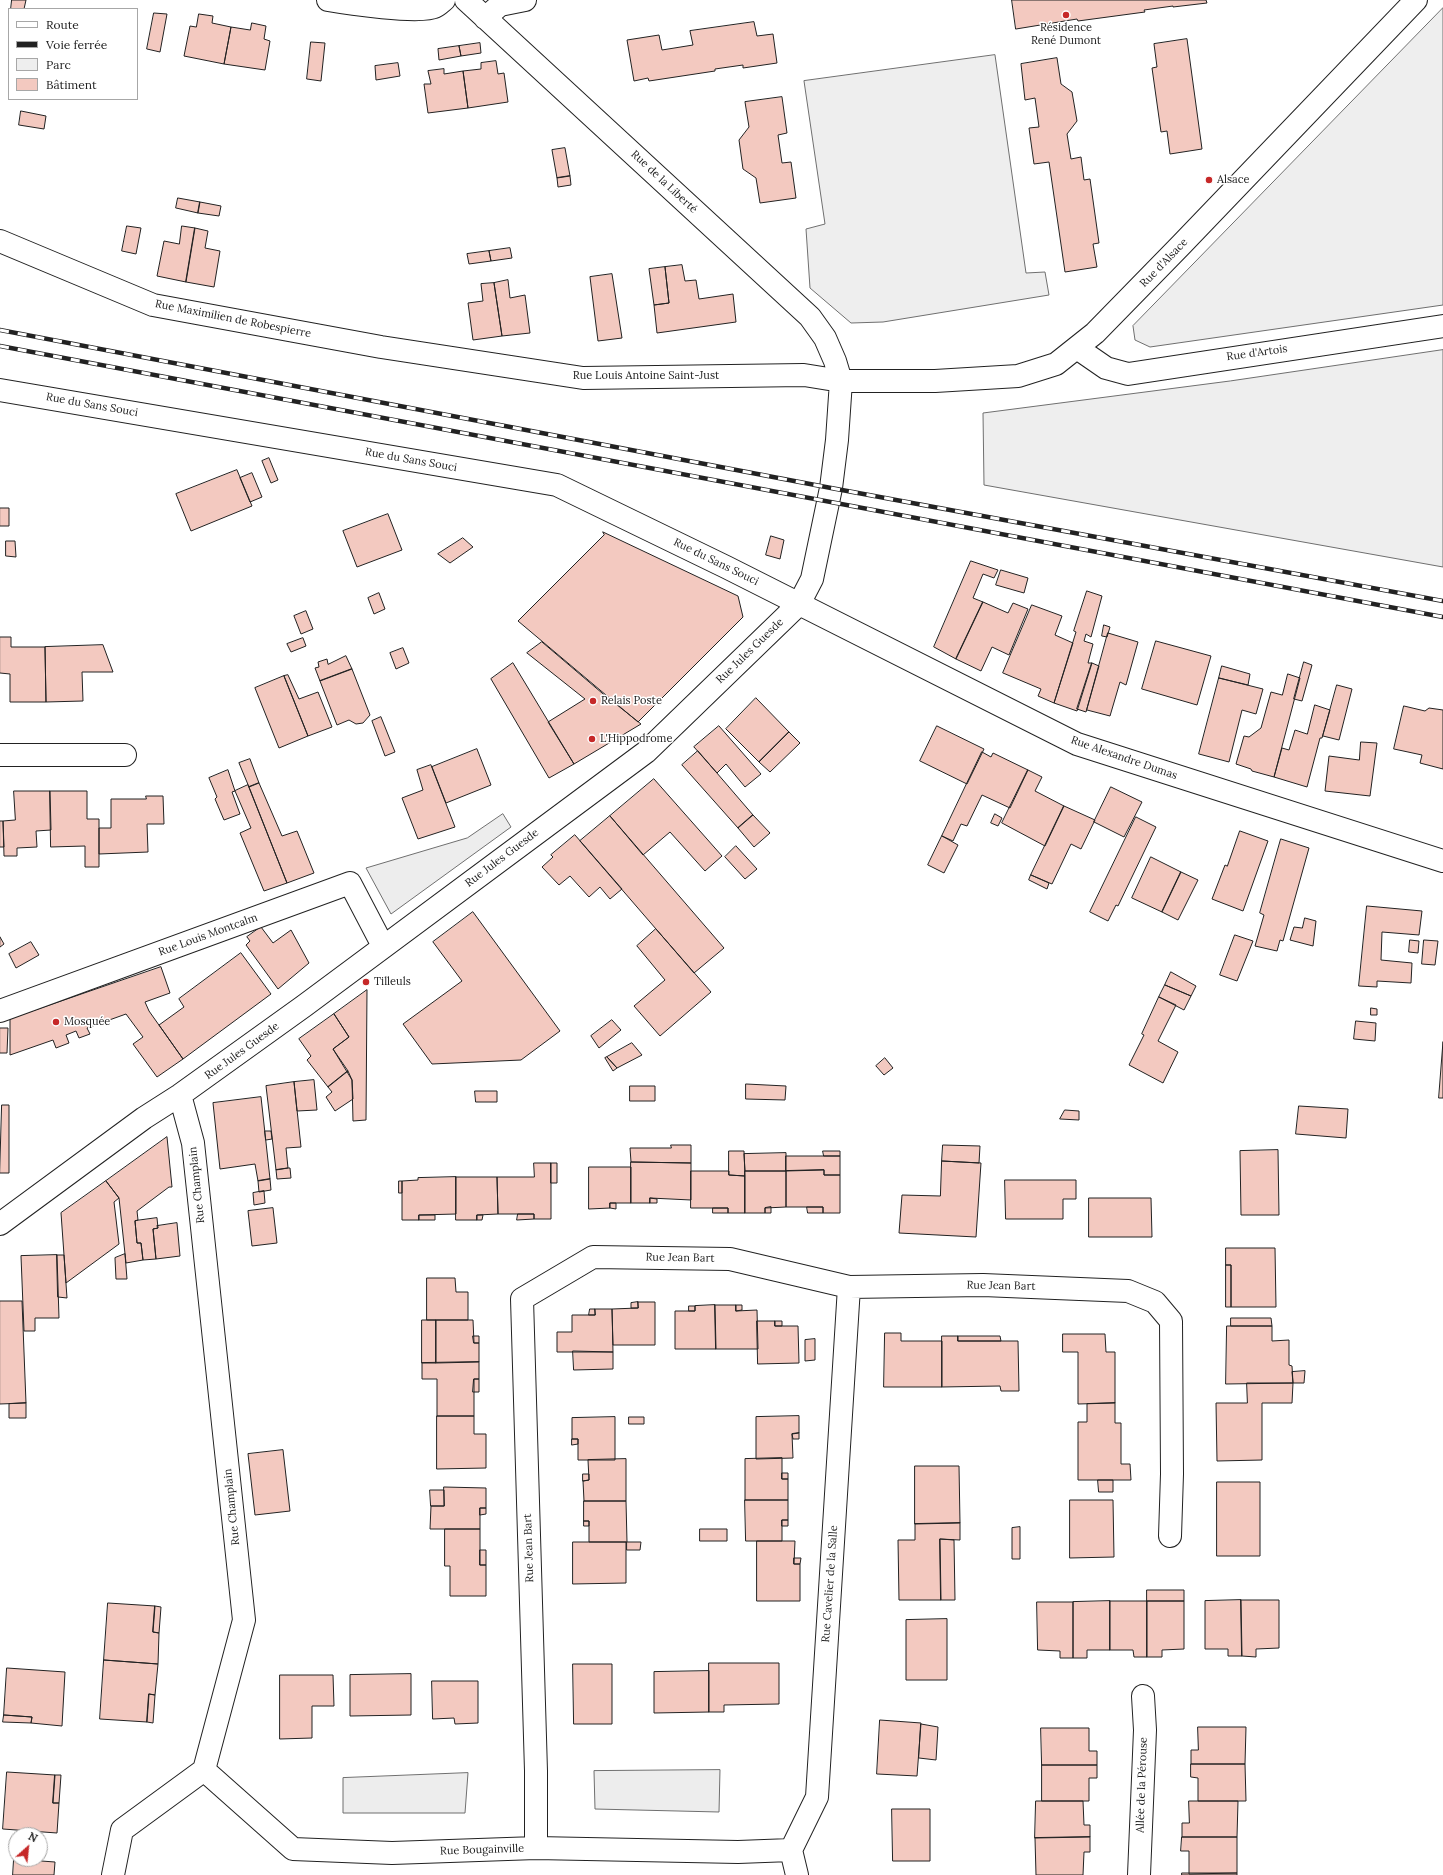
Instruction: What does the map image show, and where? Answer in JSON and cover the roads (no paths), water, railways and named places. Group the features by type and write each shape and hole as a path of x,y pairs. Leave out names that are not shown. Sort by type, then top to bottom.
{"street":[{"path":"328,0 348,4 400,8 433,8 444,0"},
{"name":"Rue de la Liberté","path":"466,0 810,317 825,338 835,361 841,381"},
{"path":"485,18 500,4 525,0"},
{"name":"Rue d'Alsace","path":"841,381 935,381 1018,376 1056,364 1095,333 1182,245 1416,0"},
{"name":"Rue Maximilien de Robespierre","path":"0,241 153,305 381,347"},
{"name":"Rue d'Artois","path":"1077,348 1106,368 1128,374 1443,326"},
{"name":"Rue Louis Antoine Saint-Just","path":"381,347 583,378 804,376 841,381"},
{"name":"Rue Jules Guesde","path":"0,1224 144,1118 180,1095 304,1006 646,752 799,604 812,579 831,488 837,440 841,381"},
{"name":"Rue du Sans Souci","path":"0,390 557,485 799,604"},
{"name":"Rue Alexandre Dumas","path":"799,604 1077,744 1443,860"},
{"path":"0,755 125,755"},
{"name":"Rue Louis Montcalm","path":"0,1011 350,883 383,946"},
{"name":"Rue Champlain","path":"180,1095 193,1143 244,1620 204,1770"},
{"name":"Rue Jean Bart","path":"536,1848 536,1771 522,1299 593,1257 730,1259 849,1287 983,1285 1128,1291 1155,1302 1170,1321 1172,1474 1170,1536"},
{"name":"Rue Cavelier de la Salle","path":"791,1850 817,1797 849,1287"},
{"name":"Allée de la Pérouse","path":"1139,1875 1145,1730 1143,1696"},
{"path":"113,1875 122,1830 204,1770"},
{"name":"Rue Bougainville","path":"204,1770 293,1849 392,1853 536,1848 738,1852 791,1850"},
{"path":"791,1850 797,1875"}],"railway":[{"path":"0,330 831,488 1443,601"},
{"path":"0,346 1443,617"}],"place":[{"name":"Résidence René Dumont","path":"1066,15"},
{"name":"Alsace","path":"1209,180"},
{"name":"Relais Poste","path":"593,701"},
{"name":"L'Hippodrome","path":"592,739"},
{"name":"Tilleuls","path":"366,982"},
{"name":"Mosquée","path":"56,1022"}]}
